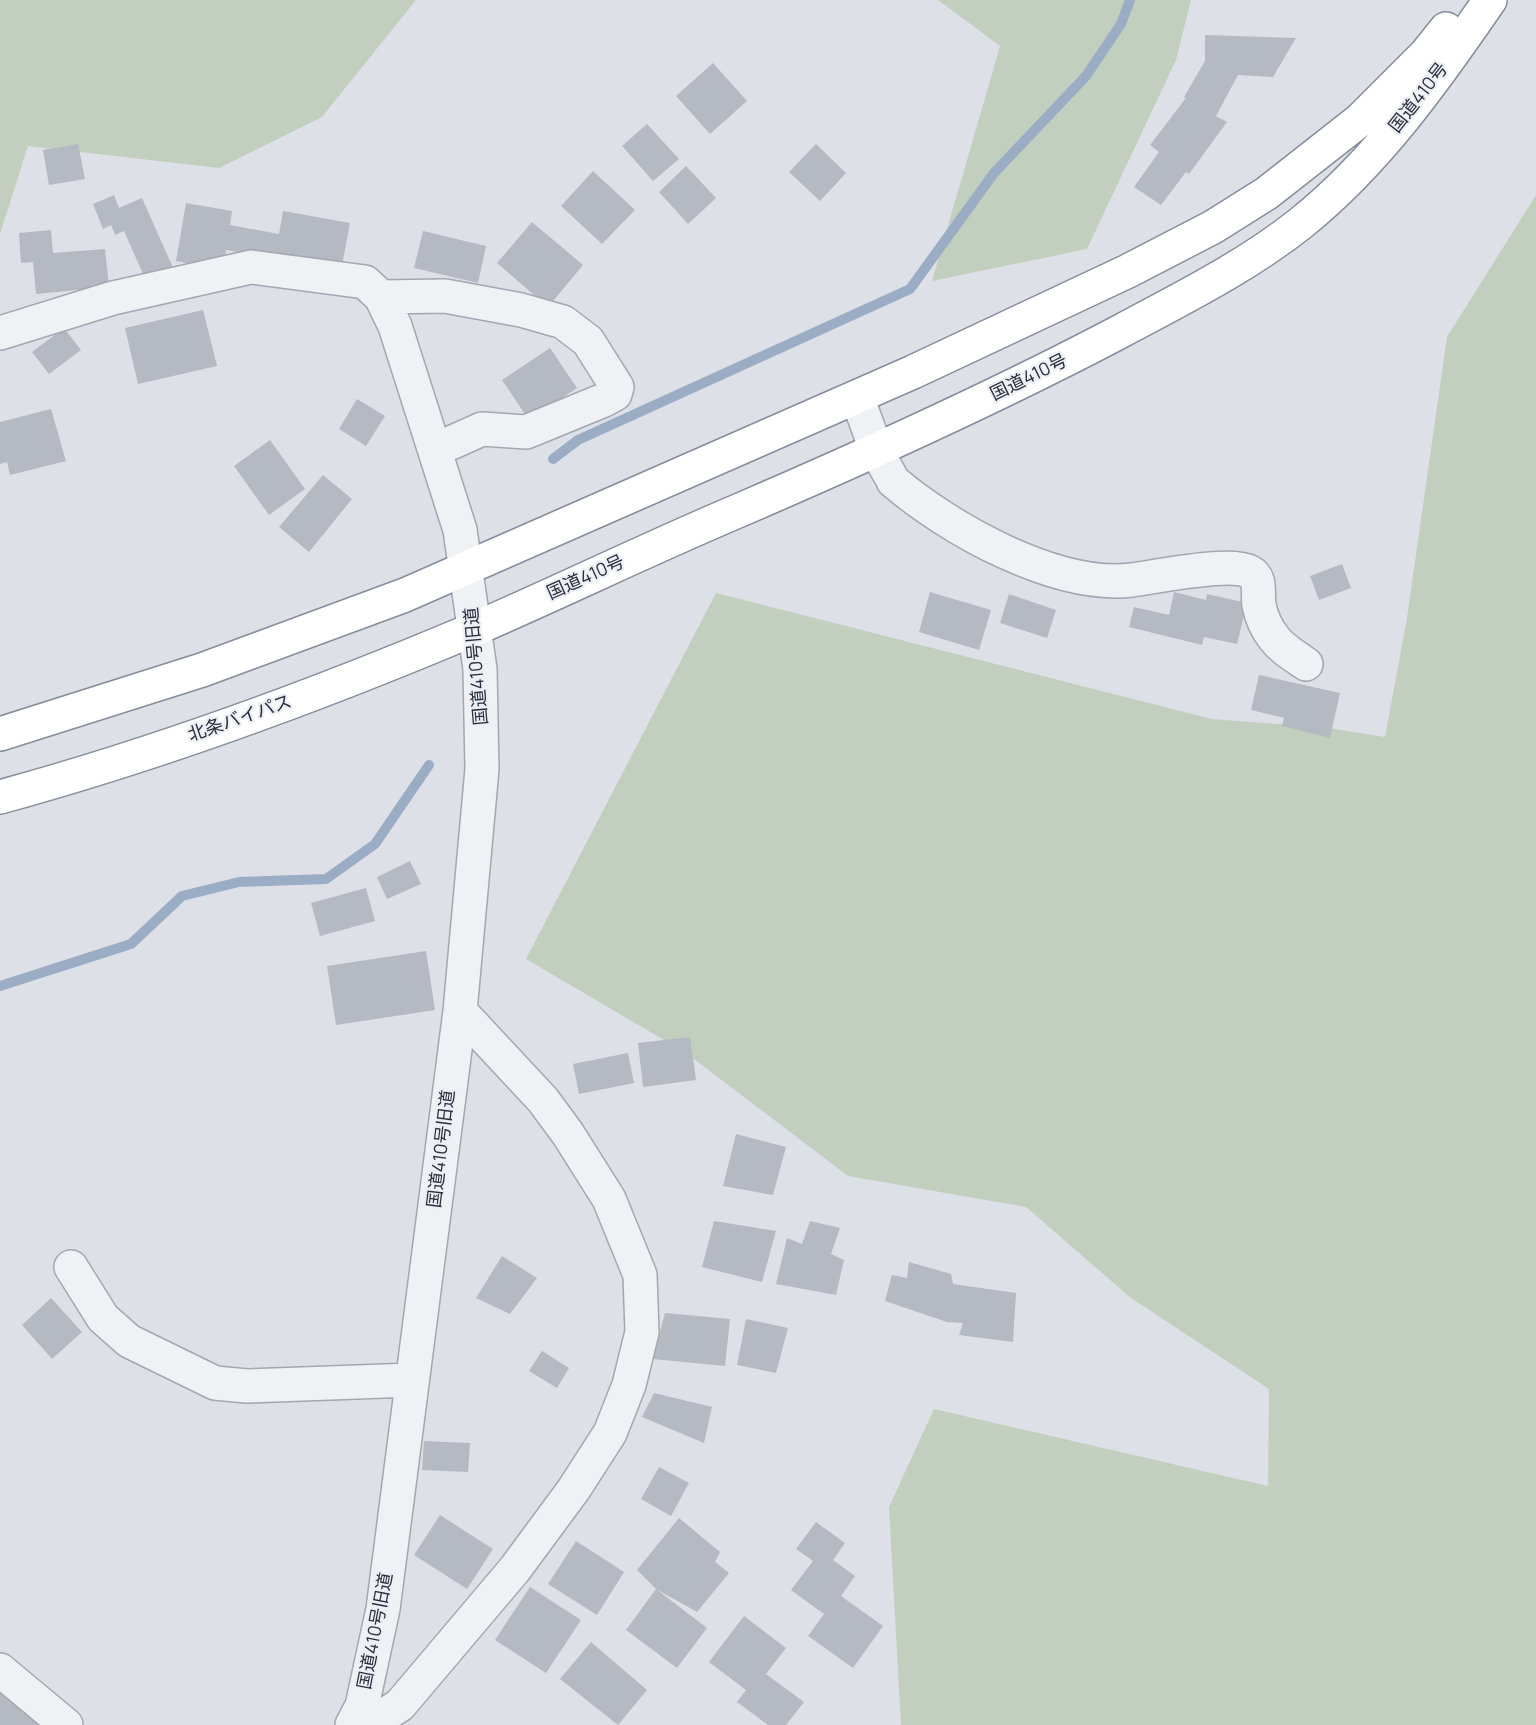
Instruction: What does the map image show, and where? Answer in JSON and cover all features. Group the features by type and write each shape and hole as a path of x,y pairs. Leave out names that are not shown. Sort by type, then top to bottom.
{"highway":[{"name":"国道410号","path":"467,569 857,397 1128,271 1213,227 1267,194 1360,120 1426,54 1469,0"},
{"name":"国道410号","path":"476,628 877,452 1074,356 1174,303 1246,260 1298,225 1342,187 1387,137 1445,65 1490,0"},
{"path":"0,734 202,670 405,595 467,569"},
{"name":"北条バイパス","path":"0,797 227,724 336,686 476,628"}],"street":[{"path":"0,333 113,298 251,267 365,282 381,297 445,296 520,310 563,322 588,341 617,387 615,394 526,432 482,429 435,450"},
{"name":"国道410号旧道","path":"352,1725 362,1706 383,1609 460,1011 482,769 480,669 476,628 460,530 395,326 381,297"},
{"path":"857,397 877,452 916,522 992,563 1042,584 1109,599 1155,594"},
{"path":"893,481 930,510 995,547 1086,579 1131,580 1164,574 1239,568 1252,572 1258,581 1259,605 1274,639 1306,664"},
{"path":"369,1725 400,1705 516,1569 574,1489 610,1433 629,1385 642,1332 640,1275 609,1199 568,1134 543,1100 460,1011"},
{"path":"71,1267 103,1318 129,1341 215,1383 247,1386 412,1380"},
{"path":"0,1670 66,1725"}],"green space":[{"path":"0,0 416,0 322,117 219,168 28,146 0,234"},
{"path":"938,0 1191,0 1176,60 1087,249 932,281 1000,46"},
{"path":"1536,195 1536,1725 901,1725 889,1507 934,1409 1268,1486 1269,1389 1131,1298 1026,1207 848,1176 686,1053 526,959 716,593 1212,719 1329,728 1385,737 1407,618 1447,337"}],"building":[{"path":"1205,35 1296,38 1273,77 1238,75 1216,116 1227,122 1189,174 1186,172 1161,205 1134,187 1159,152 1150,145 1186,98 1184,97 1205,61"},
{"path":"713,63 747,101 710,134 676,96"},
{"path":"647,124 679,159 653,181 622,146"},
{"path":"78,144 85,179 49,185 43,150"},
{"path":"816,144 846,173 820,201 789,172"},
{"path":"686,166 716,198 688,224 659,192"},
{"path":"593,171 635,210 602,244 561,206"},
{"path":"114,195 119,208 142,198 174,270 147,283 124,231 115,235 111,225 103,229 93,204"},
{"path":"186,203 232,211 230,225 279,234 283,211 350,223 341,271 226,250 223,270 176,261"},
{"path":"532,222 583,265 548,307 497,263"},
{"path":"51,230 53,253 105,249 109,287 36,294 33,262 21,263 19,233"},
{"path":"423,231 486,246 478,283 414,268"},
{"path":"203,310 217,366 138,384 125,328"},
{"path":"64,328 81,350 49,374 32,352"},
{"path":"550,348 577,388 529,420 502,380"},
{"path":"357,399 385,416 366,446 339,429"},
{"path":"51,409 66,461 10,475 7,462 0,464 0,422"},
{"path":"270,440 305,489 269,515 234,466"},
{"path":"323,475 352,499 309,552 279,527"},
{"path":"1342,564 1351,588 1319,600 1310,576"},
{"path":"930,592 991,610 979,650 919,632"},
{"path":"1174,592 1206,600 1207,594 1247,603 1237,644 1204,637 1202,645 1129,627 1134,607 1169,615"},
{"path":"1009,594 1056,610 1047,638 1000,623"},
{"path":"1259,675 1340,693 1330,738 1282,726 1284,718 1251,710"},
{"path":"410,861 421,884 387,899 377,877"},
{"path":"366,888 375,921 320,936 311,903"},
{"path":"426,951 435,1010 336,1025 327,966"},
{"path":"690,1037 696,1080 643,1087 638,1043"},
{"path":"628,1053 634,1083 579,1094 573,1064"},
{"path":"736,1134 786,1147 773,1195 723,1186"},
{"path":"714,1221 776,1231 762,1282 702,1267"},
{"path":"810,1221 840,1228 831,1254 844,1260 836,1295 776,1284 787,1238 802,1244"},
{"path":"502,1256 537,1278 510,1314 476,1298"},
{"path":"909,1262 951,1274 953,1284 1016,1293 1013,1342 959,1335 963,1323 947,1322 885,1301 892,1275 907,1278"},
{"path":"51,1298 82,1332 52,1359 22,1325"},
{"path":"665,1313 730,1319 725,1366 653,1359"},
{"path":"746,1319 788,1328 776,1373 737,1365"},
{"path":"542,1351 569,1368 557,1388 529,1371"},
{"path":"654,1393 712,1407 704,1443 642,1417"},
{"path":"424,1441 470,1443 468,1472 422,1470"},
{"path":"659,1467 689,1483 671,1516 641,1499"},
{"path":"440,1515 493,1549 467,1589 414,1555"},
{"path":"679,1518 720,1552 715,1562 729,1573 697,1612 656,1589 637,1570"},
{"path":"816,1522 845,1543 833,1560 855,1576 841,1596 883,1626 853,1668 808,1636 824,1614 791,1590 813,1561 796,1549"},
{"path":"576,1541 624,1572 597,1615 548,1584"},
{"path":"530,1587 581,1620 546,1673 495,1640"},
{"path":"656,1589 707,1628 677,1668 626,1630"},
{"path":"744,1616 786,1648 766,1674 804,1702 786,1725 768,1725 737,1702 746,1690 709,1662"},
{"path":"591,1642 647,1690 618,1725 560,1679"},
{"path":"0,1681 51,1725 0,1725"}],"waterway":[{"path":"553,459 578,440 910,289 994,173 1086,76 1121,24 1130,0"},
{"path":"0,986 131,944 182,896 239,882 326,879 375,844 429,765"}]}
